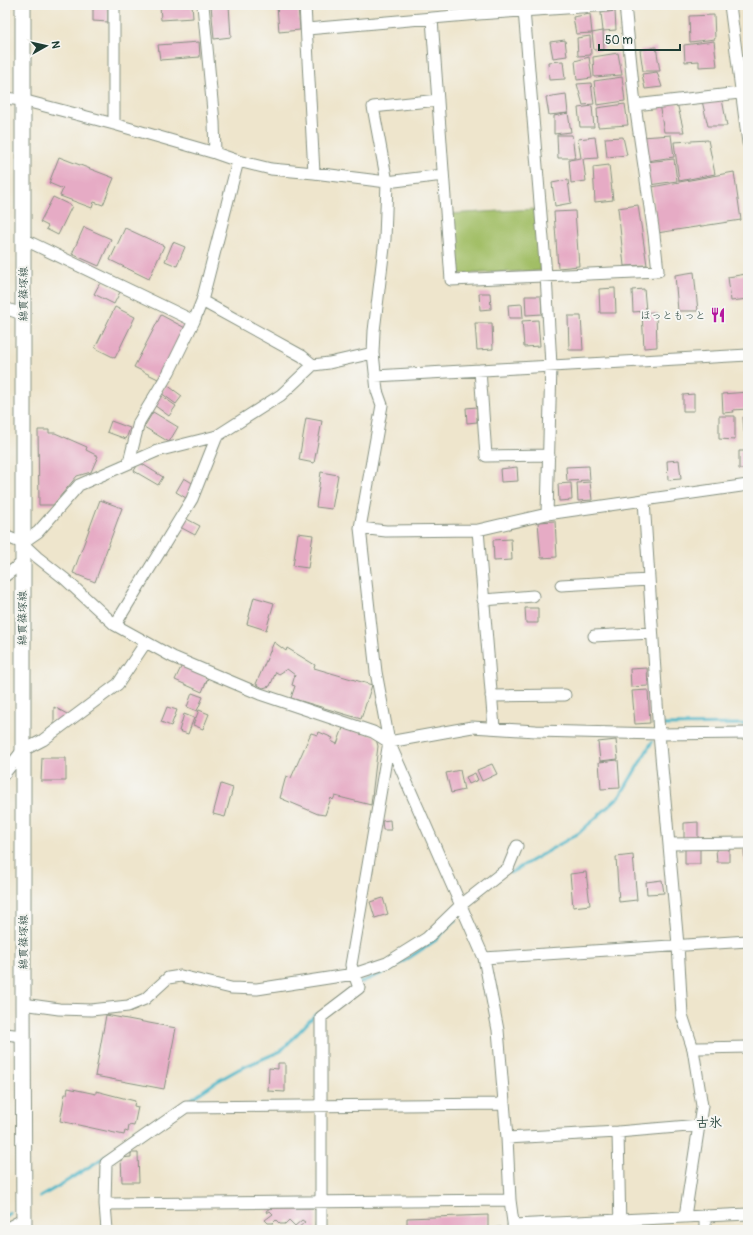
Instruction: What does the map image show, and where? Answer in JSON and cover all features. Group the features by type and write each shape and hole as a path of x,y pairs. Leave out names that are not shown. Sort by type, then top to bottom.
{"main road":[{"name":"綿貫篠塚線","path":"22,5 24,315 22,543 24,1225"}],"street":[{"path":"114,5 114,124"},
{"path":"203,5 214,122 215,153"},
{"path":"306,5 314,173"},
{"path":"307,29 432,19 478,9 524,10 610,5"},
{"path":"432,19 451,280 658,271 635,105 625,5"},
{"path":"730,5 745,92 748,143"},
{"path":"524,10 546,275 551,365 547,514"},
{"path":"635,105 745,92"},
{"path":"5,98 22,100 114,124 238,161 271,169 387,182 443,175"},
{"path":"438,100 373,107 387,182 385,239 374,331 373,352 377,391 382,405 360,528 376,672 389,742 484,958 498,1030 507,1138 510,1200 514,1228 620,1225 685,1216 748,1214"},
{"path":"129,462 139,422 169,372 202,301 238,161"},
{"path":"23,239 194,321"},
{"path":"202,301 302,356 313,365"},
{"path":"5,308 24,315"},
{"path":"22,543 38,532 79,485 157,451 217,436 281,395 313,365 329,363 373,352"},
{"path":"375,376 748,355"},
{"path":"480,370 486,456 549,455"},
{"path":"115,625 192,499 217,436"},
{"path":"360,528 386,531 478,530 547,514 748,485"},
{"path":"644,500 659,734 678,945 682,1016 693,1049 702,1106 685,1216"},
{"path":"478,530 494,728"},
{"path":"5,536 22,543 66,579 115,625 173,657 260,694 373,732 389,742 472,728 659,734 748,733"},
{"path":"5,576 22,562"},
{"path":"561,585 649,580"},
{"path":"483,600 533,596"},
{"path":"594,636 652,633"},
{"path":"5,773 22,751 43,740 118,684 146,642"},
{"path":"491,696 566,695"},
{"path":"321,1230 321,1017 359,988 351,965 389,742"},
{"path":"669,844 748,843"},
{"path":"23,1004 59,1009 91,1010 128,1006 145,1000 168,978 181,976 231,988 257,989 354,974 387,963 427,938 461,905 508,868 518,846"},
{"path":"484,958 678,945 748,942"},
{"path":"5,1034 23,1036"},
{"path":"693,1049 748,1047"},
{"path":"107,1230 105,1204 106,1163 186,1107 504,1104"},
{"path":"507,1138 618,1132 700,1125"},
{"path":"618,1132 620,1225"},
{"path":"105,1204 510,1200"},
{"path":"705,1215 705,1230"},
{"path":"5,1229 24,1225"}],"green space":[{"path":"535,209 541,271 453,274 449,214"}],"building":[{"path":"93,5 108,5 108,22 93,21"},
{"path":"160,5 192,5 193,18 161,20"},
{"path":"211,5 229,5 231,37 214,39"},
{"path":"277,5 298,5 300,30 279,32"},
{"path":"615,11 616,30 603,31 601,13"},
{"path":"590,14 592,33 576,34 573,17"},
{"path":"714,15 715,39 690,42 689,16"},
{"path":"603,31 604,50 594,50 592,33"},
{"path":"590,36 591,55 578,56 577,38"},
{"path":"565,40 567,56 553,58 550,42"},
{"path":"714,41 717,66 699,67 699,61 685,62 684,45"},
{"path":"199,42 200,57 160,60 158,45"},
{"path":"656,47 660,71 643,71 640,50"},
{"path":"618,53 622,75 594,77 593,57"},
{"path":"589,57 592,78 577,80 575,61"},
{"path":"563,61 565,79 549,80 548,62"},
{"path":"657,72 662,87 645,89 642,74"},
{"path":"622,77 625,101 597,105 594,81"},
{"path":"591,83 594,104 583,105 577,84"},
{"path":"566,94 568,113 549,115 546,97"},
{"path":"722,99 727,126 708,126 702,101"},
{"path":"677,103 684,132 664,132 659,104"},
{"path":"625,104 628,125 598,127 597,108"},
{"path":"592,106 594,127 580,127 578,108"},
{"path":"568,113 571,132 554,134 554,116"},
{"path":"557,135 572,135 575,158 558,158"},
{"path":"671,135 674,157 646,161 642,137"},
{"path":"595,137 598,158 583,159 586,181 571,183 569,160 581,158 578,139"},
{"path":"623,137 627,155 607,157 605,138"},
{"path":"708,140 715,174 679,181 674,142"},
{"path":"59,157 114,178 103,205 94,202 92,208 60,196 63,189 49,183"},
{"path":"674,159 677,181 649,185 646,162"},
{"path":"609,165 613,200 595,202 593,167"},
{"path":"734,172 741,220 657,233 652,187"},
{"path":"568,180 571,203 555,206 552,183"},
{"path":"53,197 72,206 58,235 46,229 48,226 40,222"},
{"path":"638,205 647,265 624,266 618,208"},
{"path":"575,211 579,266 558,268 554,212"},
{"path":"84,227 111,239 99,266 72,254"},
{"path":"125,228 164,246 149,279 110,260"},
{"path":"173,242 185,247 177,266 165,261"},
{"path":"694,272 698,311 678,311 675,275"},
{"path":"746,274 748,299 731,301 728,277"},
{"path":"101,281 120,292 114,304 94,294"},
{"path":"615,288 616,313 600,313 599,289"},
{"path":"644,289 646,311 633,312 632,290"},
{"path":"479,293 490,293 491,309 480,310"},
{"path":"525,296 541,296 542,314 526,315"},
{"path":"522,304 523,318 509,318 508,305"},
{"path":"115,307 135,317 115,358 95,348"},
{"path":"656,312 657,347 644,348 642,313"},
{"path":"161,315 187,329 160,380 134,367"},
{"path":"568,316 581,316 583,350 569,350"},
{"path":"538,320 540,346 524,347 522,321"},
{"path":"475,323 492,323 493,349 477,350"},
{"path":"167,385 182,396 176,404 161,393"},
{"path":"748,392 748,409 733,410 734,412 723,413 722,394"},
{"path":"694,394 694,411 683,411 683,395"},
{"path":"160,395 176,406 169,416 154,405"},
{"path":"477,407 477,422 467,423 466,408"},
{"path":"153,412 178,427 169,442 144,427"},
{"path":"719,416 735,416 735,440 719,439"},
{"path":"743,417 748,417 748,432 744,432"},
{"path":"306,418 322,421 314,463 299,460"},
{"path":"111,421 130,428 126,439 107,432"},
{"path":"38,430 49,430 49,433 55,433 87,447 86,450 98,456 91,472 77,476 53,505 39,505"},
{"path":"739,451 748,451 748,469 739,469"},
{"path":"679,460 681,479 668,480 667,461"},
{"path":"139,462 163,477 158,485 134,471"},
{"path":"589,466 590,480 567,481 566,467"},
{"path":"517,467 518,481 501,482 500,469"},
{"path":"321,472 338,475 332,509 316,507"},
{"path":"184,478 194,484 186,498 176,492"},
{"path":"590,482 592,500 578,501 577,483"},
{"path":"571,483 572,500 559,501 558,484"},
{"path":"100,500 122,508 95,582 73,573"},
{"path":"185,518 200,526 195,535 180,527"},
{"path":"555,521 557,557 541,558 538,522"},
{"path":"298,533 313,535 308,568 293,566"},
{"path":"511,539 512,560 494,561 493,540"},
{"path":"254,597 274,603 266,630 247,624"},
{"path":"525,608 538,608 538,623 526,623"},
{"path":"274,642 286,651 287,648 315,665 314,668 372,685 361,719 291,698 295,686 292,685 295,675 287,669 279,674 276,672 270,686 263,688 256,684"},
{"path":"5,660 8,660 8,687 5,687"},
{"path":"182,665 208,678 202,692 175,680"},
{"path":"647,668 648,686 631,687 630,669"},
{"path":"648,690 650,723 635,724 632,691"},
{"path":"192,693 203,697 197,711 187,707"},
{"path":"54,707 69,715 54,726"},
{"path":"167,707 177,710 171,726 161,722"},
{"path":"199,710 209,714 203,729 193,725"},
{"path":"184,714 194,718 188,734 179,731"},
{"path":"343,728 375,736 378,746 371,805 335,796 333,800 331,798 325,815 318,814 280,798 286,776 291,778 311,733 318,735 319,732 333,738 331,741 337,744"},
{"path":"616,740 618,759 600,761 598,742"},
{"path":"42,758 66,758 66,781 41,781"},
{"path":"618,760 620,788 601,789 599,762"},
{"path":"492,764 497,774 482,781 477,770"},
{"path":"460,770 464,790 451,793 446,773"},
{"path":"475,773 478,780 469,784 466,777"},
{"path":"221,784 233,788 225,817 213,814"},
{"path":"390,820 391,830 383,830 382,821"},
{"path":"698,822 698,839 684,839 684,823"},
{"path":"685,847 700,847 700,864 685,864"},
{"path":"729,848 729,862 717,862 716,849"},
{"path":"744,849 748,849 748,864 745,864"},
{"path":"633,855 637,900 619,902 616,857"},
{"path":"586,872 590,905 573,907 570,874"},
{"path":"662,880 664,893 647,894 646,882"},
{"path":"383,898 388,914 375,918 370,902"},
{"path":"106,1015 176,1028 164,1089 95,1076"},
{"path":"278,1063 285,1063 285,1092 268,1091 269,1068 278,1069"},
{"path":"68,1088 96,1094 96,1091 135,1101 134,1106 138,1107 134,1126 129,1125 128,1132 125,1131 124,1135 60,1121 65,1094 67,1094"},
{"path":"131,1153 138,1153 139,1182 122,1182 121,1158 131,1157"},
{"path":"270,1208 313,1208 316,1211 315,1230 296,1230 305,1222 302,1220 295,1226 289,1220 285,1224 280,1224 276,1220 273,1223 268,1223 265,1220 273,1214 270,1211 267,1213 266,1211"},
{"path":"488,1215 488,1228 501,1227 501,1230 407,1230 407,1218"}],"waterway":[{"path":"662,725 748,724"},
{"path":"510,873 579,833 620,796 652,742"},
{"path":"359,983 392,969 436,940 455,920"},
{"path":"185,1103 216,1082 239,1069 281,1051 315,1015 320,1014"},
{"path":"40,1197 117,1149"},
{"path":"5,1217 10,1213"}],"place":[{"name":"ほっともっと","path":"718,315"}],"district":[{"name":"古氷","path":"709,1123"}]}
